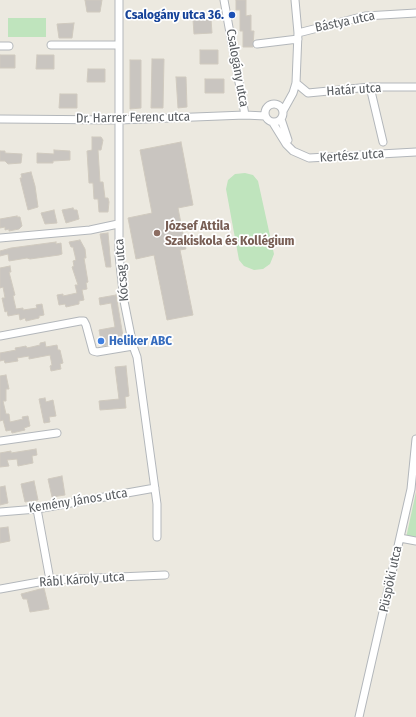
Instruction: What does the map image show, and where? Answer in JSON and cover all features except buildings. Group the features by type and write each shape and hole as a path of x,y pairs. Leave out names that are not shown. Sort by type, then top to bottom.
{"street":[{"name":"Kócsag utca","path":"119,0 118,224 122,286 133,346 137,357 158,509 157,537"},
{"name":"Csalogány utca","path":"224,0 245,115 266,108"},
{"path":"293,151 281,120 283,110 295,86 298,36 296,0"},
{"name":"Bástya utca","path":"256,44 298,36 365,16 416,13"},
{"path":"51,45 119,45"},
{"path":"0,46 9,46"},
{"path":"277,105 295,86"},
{"name":"Határ utca","path":"295,86 308,93 370,87 416,87"},
{"path":"370,87 383,142"},
{"path":"281,120 274,122 268,121 265,116 266,108 271,105 277,105 283,110"},
{"name":"Dr. Harrer Ferenc utca","path":"0,119 118,120 245,115 265,116"},
{"path":"274,122 286,144 293,151"},
{"name":"Kertész utca","path":"293,151 314,159 415,152"},
{"path":"0,238 90,230 118,224"},
{"path":"0,334 80,321 84,322 86,325 93,351 97,352 133,346"},
{"path":"0,441 57,433"},
{"name":"Püspöki utca","path":"358,717 400,538 414,490 416,439"},
{"name":"Kemény János utca","path":"0,512 37,509 155,488"},
{"path":"37,509 50,580"},
{"path":"400,538 416,541"},
{"name":"Rábl Károly utca","path":"0,589 50,580 165,575"}],"green space":[{"path":"8,18 46,18 46,37 8,37"},
{"path":"245,173 253,175 258,181 274,254 270,264 263,269 254,270 244,266 239,260 226,189 228,180 235,174"},
{"path":"416,492 416,540 406,538"}],"place":[{"name":"Csalogány utca 36.","path":"232,15"},
{"name":"József Attila Szakiskola és Kollégium","path":"157,233"},
{"name":"Heliker ABC","path":"101,341"}]}
